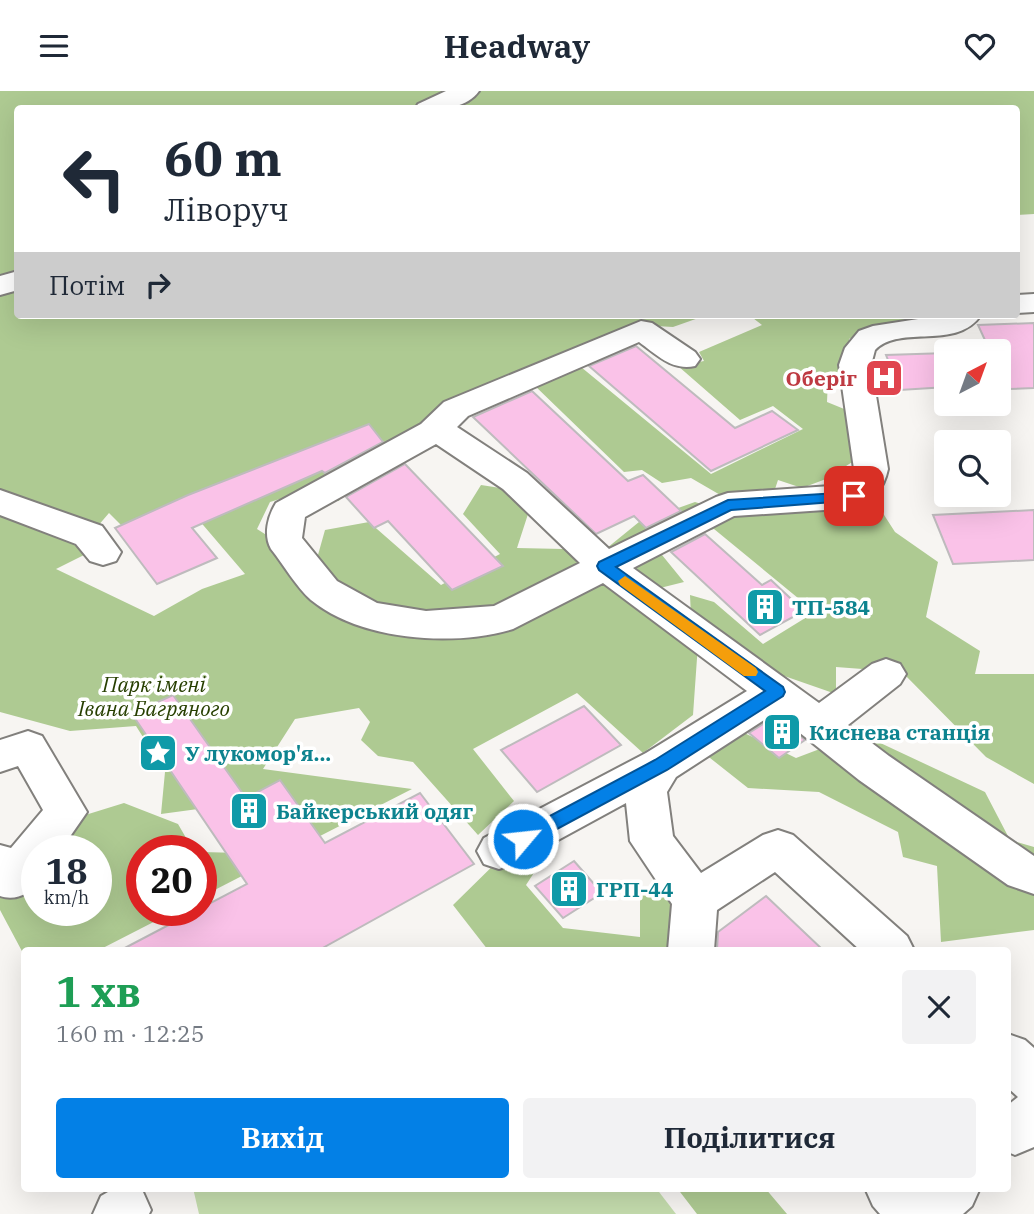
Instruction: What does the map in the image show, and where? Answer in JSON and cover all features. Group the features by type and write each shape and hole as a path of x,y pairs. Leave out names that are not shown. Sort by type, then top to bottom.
{"lane":[{"path":"436,105 466,91"},
{"path":"684,359 642,330 456,409 436,429 288,511 284,540 324,590 368,615 426,625 499,619 728,505 854,496 868,482 872,469 855,365 857,350 873,335 888,330 946,327 959,319"},
{"path":"436,429 515,481 605,566 777,692 874,768 1012,864 1034,875"},
{"path":"0,502 89,535 103,552"},
{"path":"819,725 886,674"},
{"path":"499,851 661,765 777,692"},
{"path":"0,756 28,747 66,812 10,881 0,863"},
{"path":"661,765 646,792 652,841 695,900 691,947"},
{"path":"695,900 778,848 888,947"},
{"path":"1011,1059 1034,1080"},
{"path":"895,1192 915,1214"},
{"path":"923,1214 949,1192"}],"green space":[{"name":"Парк імені Івана Багряного","path":"0,91 1034,91 1034,214 1020,215 1020,105 14,105 14,319 696,319 673,327 639,325 473,395 402,455 361,444 339,501 303,492 270,502 257,529 279,543 347,611 387,634 441,633 340,591 316,562 325,530 369,522 441,585 500,554 463,514 481,485 514,490 529,511 517,548 564,549 698,644 693,715 643,753 577,693 473,749 514,801 478,835 413,762 378,756 361,740 370,722 359,708 295,719 263,769 412,789 217,889 217,852 241,853 198,809 161,814 165,772 136,726 70,731 0,712","holes":["192,512 245,574 202,589 154,616 56,569 88,553 85,541 109,513 131,535"]},
{"path":"754,319 922,319 878,326 849,339 850,364 828,379 827,402 854,413 863,455 826,479 802,488 778,480 774,492 837,502 877,504 895,532 938,562 926,617 980,651 975,674 1034,674 1034,784 986,757 902,672 836,667 836,694 767,670 691,616 690,595 714,602 763,644 815,612 714,529 681,538 662,555 684,582 652,590 607,548 639,522 695,502 740,516 722,496 691,478 662,483 642,470 624,472 533,384 581,367 711,474 803,429 773,406 740,420 678,366 704,361 699,352 762,325"},
{"path":"734,728 796,758 825,747 859,768 874,740 985,792 1010,840 1034,847 1034,930 941,942 937,866 903,857 898,832 819,792 748,788 705,754"},
{"path":"124,803 178,824 184,835 126,835 126,926 146,926 105,947 21,947 21,949 0,910 0,892 21,865 21,926 112,926 112,835 45,835 53,825"},
{"path":"511,848 539,865 526,885 563,928 640,937 640,892 676,870 692,905 686,947 486,947 453,905"},
{"path":"194,1192 659,1192 676,1214 199,1214"},
{"path":"680,1192 768,1192 787,1214 697,1214"}],"building":[{"path":"1034,323 1034,388 1012,389 1012,339 984,339 978,325"},
{"path":"636,346 735,428 772,411 798,430 711,471 589,366"},
{"path":"934,353 934,388 900,390 886,355"},
{"path":"532,391 628,481 643,475 681,511 646,528 634,516 596,534 473,417"},
{"path":"369,424 383,442 325,473 322,471 192,528 217,558 157,584 115,528 188,495"},
{"path":"405,464 503,566 452,590 388,521 374,528 346,497"},
{"path":"1034,510 1034,560 953,564 933,515"},
{"path":"705,534 762,585 771,580 804,611 760,635 671,552"},
{"path":"173,695 246,798 280,780 325,843 420,793 474,864 324,947 127,947 167,926 217,926 217,900 247,884 217,840 217,835 214,835 132,714"},
{"path":"584,706 621,745 537,792 501,750"},
{"name":"Киснева станція","path":"775,716 805,740 779,758 749,733"},
{"name":"ГРП-44","path":"574,861 602,893 563,918 535,886"},
{"path":"766,896 820,947 717,947 718,932"}],"slow traffic":[{"path":"625,581 750,672"}],"place":[{"name":"Оберіг","path":"884,378"},
{"name":"ТП-584","path":"765,607"},
{"name":"Киснева станція","path":"782,732"},
{"name":"У лукомор'я...","path":"158,753"},
{"name":"Байкерський одяг","path":"249,811"},
{"name":"ГРП-44","path":"569,889"}],"route":[{"path":"523,839 661,765 777,692 605,566 728,505 854,496"}]}
